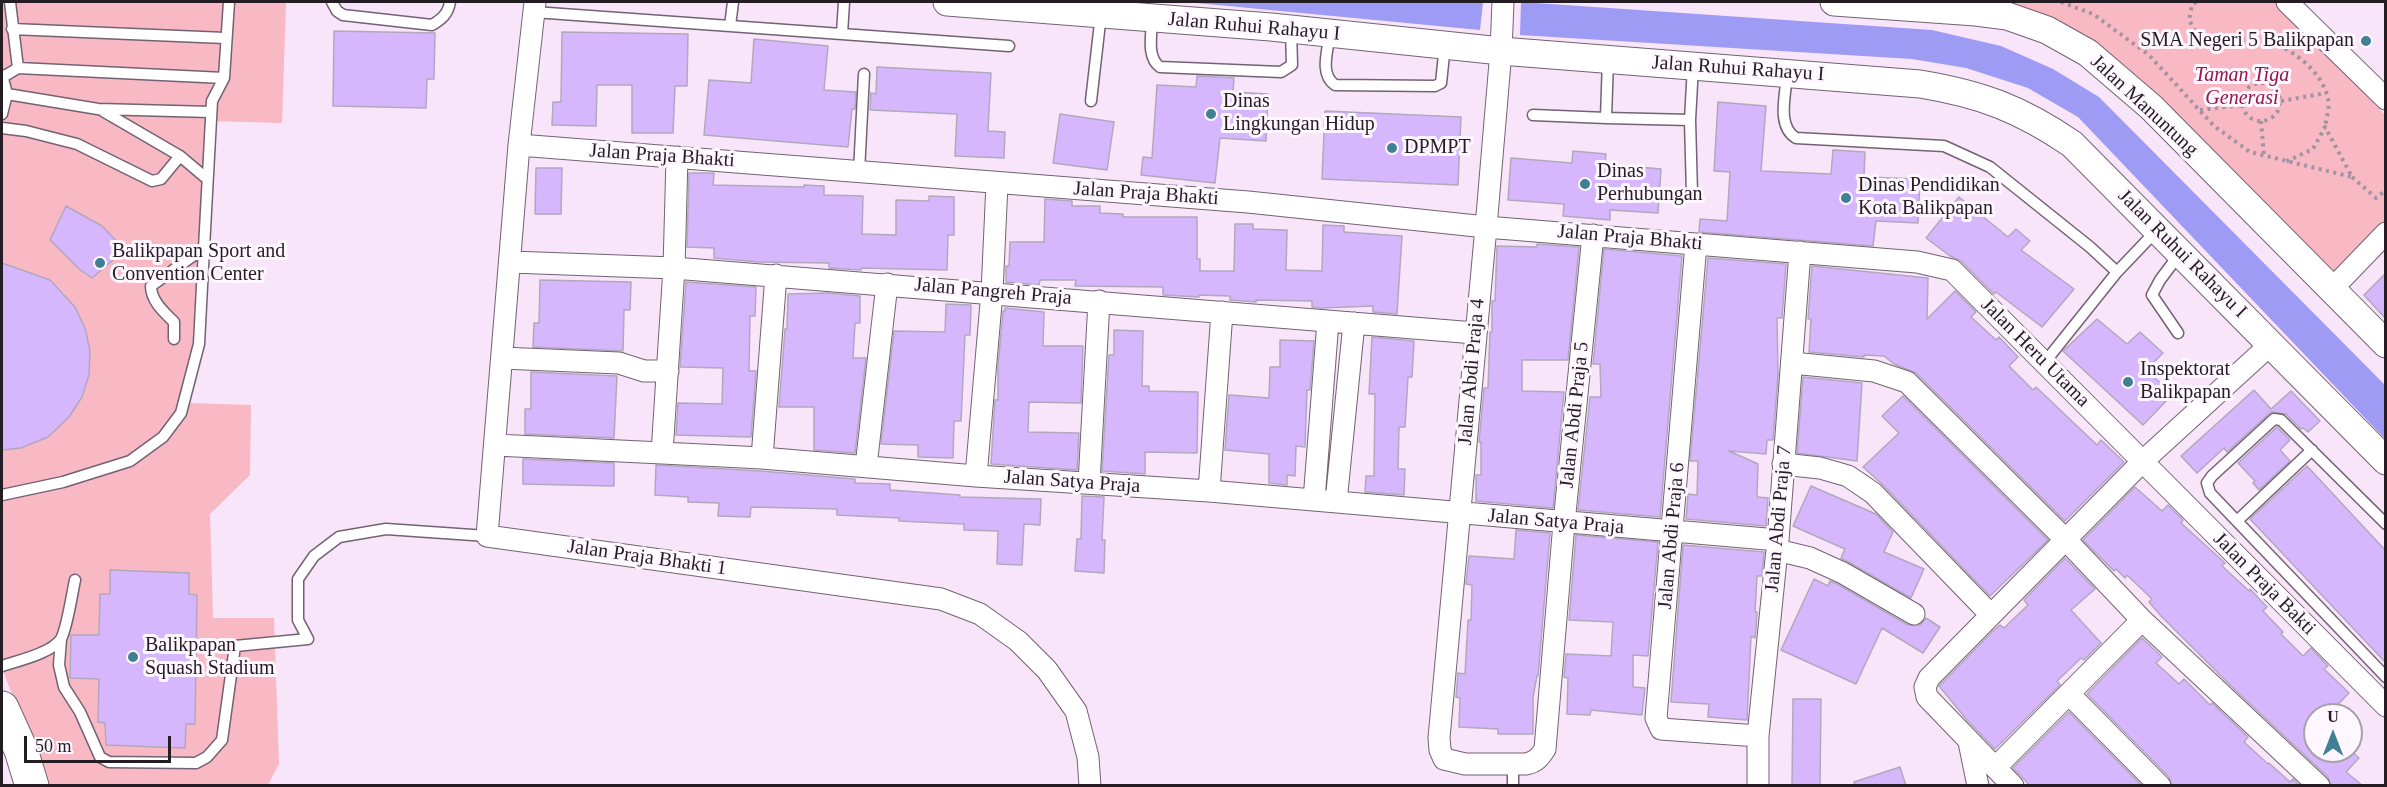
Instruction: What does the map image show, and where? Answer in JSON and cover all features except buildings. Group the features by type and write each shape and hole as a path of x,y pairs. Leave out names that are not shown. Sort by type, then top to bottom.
{"highway":[{"path":"2,708 21,750 33,786"}],"street":[{"name":"Jalan Ruhui Rahayu I","path":"947,2 1330,33 1445,45 1501,44 1608,59 1920,84 1985,98 2041,122 2072,144 2385,461"},
{"name":"Jalan Abdi Praja 4","path":"1503,2 1486,227 1439,738 1440,750 1444,759 1513,775"},
{"name":"Jalan Manuntung","path":"1834,2 2007,16 2047,30 2088,53 2151,107 2385,344"},
{"path":"2287,2 2385,99"},
{"path":"487,536 519,145 535,7"},
{"name":"Jalan Praja Bhakti","path":"519,145 1248,202 1486,227 1917,262"},
{"path":"662,453 674,267 677,157"},
{"path":"976,476 992,292 997,184"},
{"path":"2331,290 2385,233"},
{"name":"Jalan Abdi Praja 5","path":"1513,775 1533,762 1545,749 1564,523 1593,235"},
{"name":"Jalan Abdi Praja 6","path":"1696,244 1656,718 1661,729 1758,736"},
{"name":"Jalan Abdi Praja 7","path":"1758,786 1758,736 1777,545 1800,252"},
{"name":"Jalan Pangreh Praja","path":"511,262 674,267 1475,333"},
{"name":"Jalan Heru Utama","path":"1917,262 1952,270 2143,461"},
{"path":"762,458 776,275"},
{"path":"866,466 887,284"},
{"path":"1089,483 1099,301"},
{"path":"1209,491 1222,312"},
{"path":"1314,500 1328,321"},
{"path":"1336,502 1354,323"},
{"path":"2013,786 1927,697 1925,687 1929,678 2143,461 2271,344"},
{"path":"502,358 619,363 644,370 668,371"},
{"path":"1792,363 1874,370 1907,382 2066,540 2142,620 2319,786"},
{"name":"Jalan Satya Praja","path":"495,445 762,458 976,476 1209,491 1672,532 1777,545 1843,573 1914,614"},
{"name":"Jalan Praja Bakti","path":"2143,461 2385,706"},
{"path":"1784,464 1820,468 1848,476 1873,494 1991,615"},
{"name":"Jalan Praja Bhakti 1","path":"487,536 941,599 980,614 1018,641 1047,670 1076,711 1088,757 1090,786"},
{"path":"1996,767 2142,620"},
{"path":"2069,694 2160,786"},
{"path":"1969,742 1978,786"}],"lane":[{"path":"10,2 18,68"},
{"path":"2,495 63,482 130,461 163,437 181,413 199,344 211,112 212,101 224,78 229,2"},
{"path":"332,2 337,11 343,15 432,25 440,21 448,11 450,2"},
{"path":"730,26 733,2"},
{"path":"842,34 844,2"},
{"path":"535,7 730,26 1009,46"},
{"path":"1091,101 1101,14"},
{"path":"1152,18 1151,56 1160,67 1281,72 1292,65 1291,30"},
{"path":"12,29 225,38"},
{"path":"1330,33 1325,74 1335,85 1435,86 1441,83 1443,76 1445,45"},
{"path":"1606,118 1608,59"},
{"path":"1692,194 1690,120 1693,65"},
{"path":"2,114 7,94 2,76 18,68 224,78"},
{"path":"1787,72 1784,125 1788,134 1796,138 1944,146 1990,167 2090,247 2117,272"},
{"path":"860,172 864,74"},
{"path":"7,94 99,109 211,112"},
{"path":"99,109 180,156 206,178"},
{"path":"1533,115 1690,120"},
{"path":"2,128 26,131 76,144 152,181 161,179 180,156"},
{"path":"2044,362 2117,272 2157,230"},
{"path":"174,339 174,322 156,302 150,286 204,248"},
{"path":"2178,333 2152,295 2181,252"},
{"path":"2385,524 2281,420 2274,419 2207,483 2207,488 2237,521 2385,677"},
{"path":"2237,521 2312,450"},
{"path":"75,580 61,639 59,665 64,687 80,712 100,757 109,762 196,763 207,757 222,741 235,646 308,639 298,620 298,579 314,556 339,537 386,529 487,536"},
{"path":"2,666 53,647 61,639"}],"path":[{"path":"2061,2 2093,14 2149,55 2214,126 2250,152 2352,177"},
{"path":"2196,2 2192,5 2189,20 2198,36 2210,40 2260,40 2277,45 2312,67 2323,84 2329,101 2325,127 2313,148 2285,162"},
{"path":"2261,82 2277,90 2281,101 2274,117 2261,121 2249,116 2242,105 2242,98 2249,87 2261,82"},
{"path":"2281,101 2326,93"},
{"path":"2200,110 2242,105"},
{"path":"2261,121 2264,156"},
{"path":"2325,127 2352,177 2376,198 2385,190"}],"green space":[{"name":"Balikpapan Sport and Convention Center","path":"2,2 286,2 282,123 207,121 189,403 251,405 250,475 210,514 213,618 274,618 279,764 268,785 46,785 2,668"},
{"name":"Taman Tiga Generasi","path":"1900,2 2277,2 2385,115 2385,220 2320,286 2070,47"}],"shaded area":[{"path":"1186,2 1483,2 1480,30"},
{"path":"1521,2 1932,30 2001,46 2053,69 2099,97 2385,385 2385,439 2078,117 2028,88 1966,68 1912,59 1520,35"}],"place":[{"name":"SMA Negeri 5 Balikpapan","path":"2366,41"},
{"name":"Dinas Lingkungan Hidup","path":"1211,114"},
{"name":"DPMPT","path":"1392,148"},
{"name":"Dinas Perhubungan","path":"1585,184"},
{"name":"Dinas Pendidikan Kota Balikpapan","path":"1846,198"},
{"name":"Balikpapan Sport and Convention Center","path":"100,263"},
{"name":"Inspektorat Balikpapan","path":"2128,382"},
{"name":"Balikpapan Squash Stadium","path":"133,657"}]}
